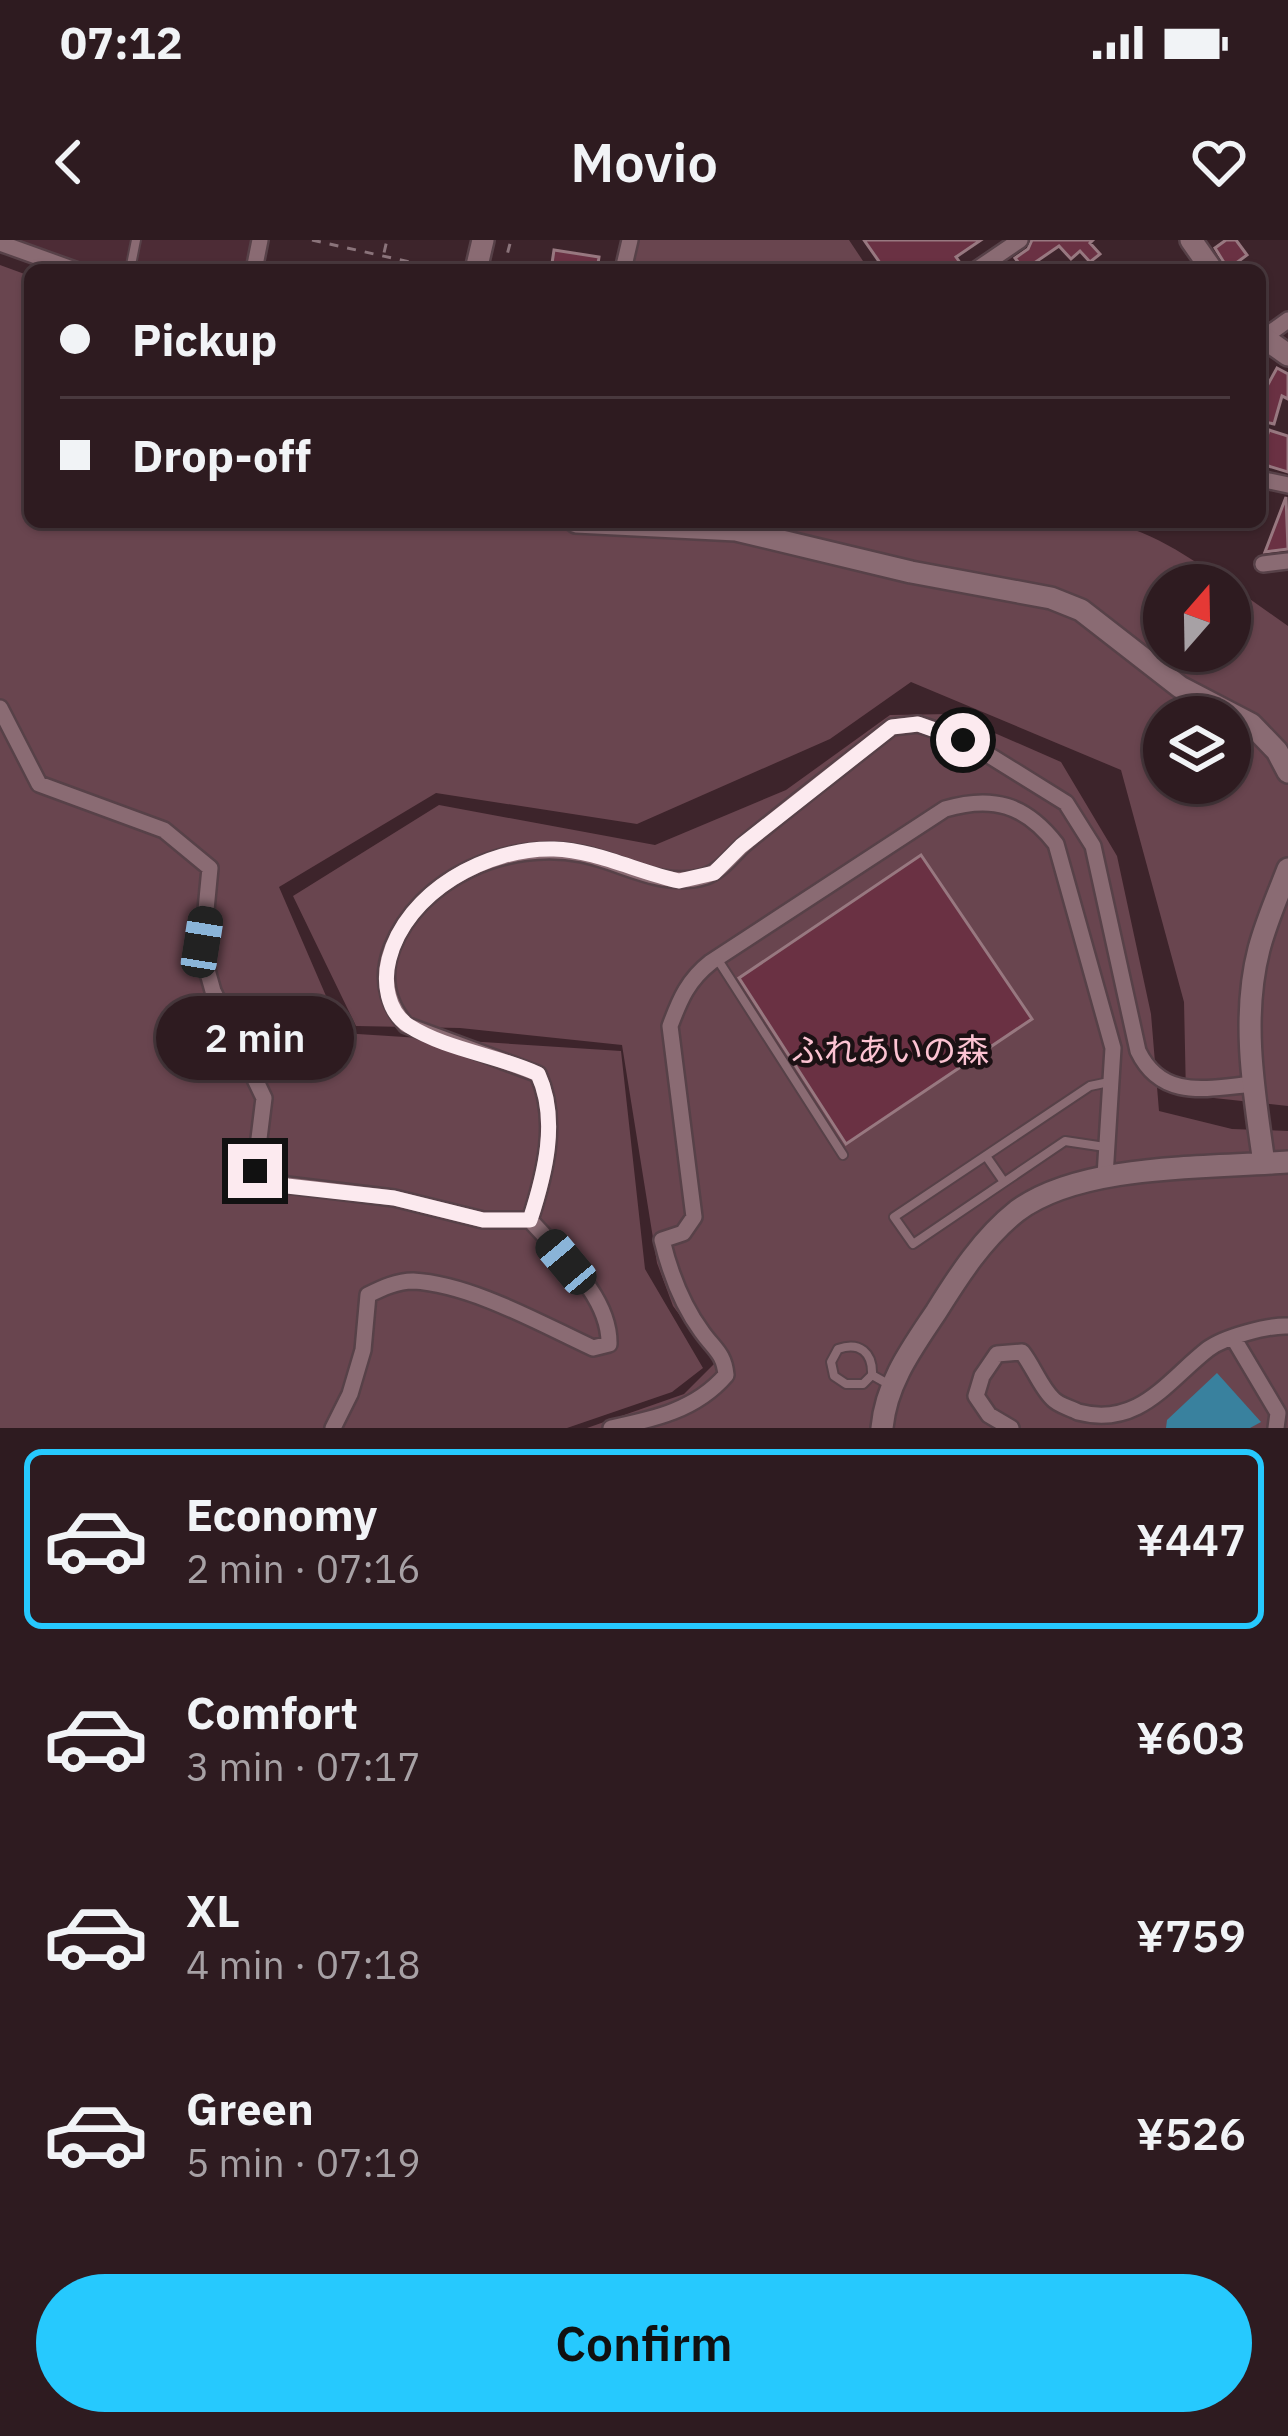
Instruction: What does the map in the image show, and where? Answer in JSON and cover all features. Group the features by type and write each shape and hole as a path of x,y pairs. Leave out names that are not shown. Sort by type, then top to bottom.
{"street":[{"path":"985,264 1020,240"},
{"path":"0,243 58,264"},
{"path":"696,528 736,530 911,572 1051,598 1081,610 1180,687 1251,724 1277,751 1288,772"},
{"path":"1263,565 1288,561"},
{"path":"0,708 39,784 164,830 210,868 202,952 213,992 264,1098 255,1171 287,1186 394,1198 483,1220 530,1220 593,1294 608,1320 609,1344 593,1348 445,1287 411,1281 390,1284 368,1294 363,1350 350,1394 333,1428"},
{"path":"530,1220 550,1130 547,1093 538,1074 406,1024 398,1015 389,1000 386,970 392,946 411,916 454,875 534,851 588,855 679,881 714,873 741,846 892,727 918,724 963,740 1066,803 1093,846 1138,1051 1147,1069 1179,1088 1254,1084"},
{"path":"611,1428 680,1410 713,1390 726,1375 724,1357 701,1332 670,1276 662,1240 683,1233 694,1217 670,1025 693,976 945,809 974,800 1014,808 1040,823 1056,844 1113,1048 1105,1176"},
{"path":"1264,1163 1249,1030 1252,988 1258,951 1288,869"},
{"path":"882,1428 882,1381 986,1240 1019,1210 1062,1186 1105,1176 1288,1162"},
{"path":"1011,1428 989,1415 976,1396 997,1354 1022,1352 1052,1399 1088,1417 1115,1421 1136,1416 1158,1400 1211,1346 1273,1325 1288,1326"},
{"path":"1234,1339 1278,1413 1276,1428"}],"lane":[{"path":"717,958 843,1155"},
{"path":"1106,1147 1065,1141 913,1244 894,1217 1090,1086 1111,1082"},
{"path":"986,1156 1004,1182"},
{"path":"862,1348 882,1381 846,1384 834,1376 831,1362 838,1349 862,1348"}],"path":[{"path":"311,240 418,264"},
{"path":"381,264 387,240"}],"shaded area":[{"path":"14,240 256,240 250,264 75,264"}],"green space":[{"path":"636,240 849,240 865,264 630,264"},
{"path":"0,265 24,274 24,528 1129,528 1197,564 1143,564 1143,672 1251,672 1251,600 1288,626 1288,1106 1186,1095 1184,1002 1121,770 911,682 830,739 637,824 436,793 279,887 342,1033 621,1051 645,1269 703,1368 672,1392 567,1428 0,1428"},
{"name":"ふれあいの森","path":"951,714 1061,762 1117,856 1151,1014 1159,1111 1232,1129 1288,1131 1288,1428 587,1428 684,1394 715,1363 673,1306 657,1263 622,1045 460,1028 356,1026 293,896 439,805 655,845 786,790 890,715"}],"water":[{"path":"1217,1373 1261,1422 1250,1428 1166,1428 1167,1420"}],"building":[{"path":"864,240 981,240 956,257 961,264 881,264"},
{"path":"1032,240 1093,240 1090,243 1100,254 1090,262 1080,251 1071,259 1059,246 1033,264 1020,264 1015,258"},
{"path":"1236,240 1247,255 1235,264 1225,264 1215,248"},
{"path":"554,250 599,257 598,264 552,264"},
{"path":"1277,368 1288,374 1288,399 1282,396 1274,424 1266,422 1266,388"},
{"path":"1269,430 1288,436 1288,472 1266,465"},
{"path":"1286,497 1288,549 1265,552"},
{"path":"921,855 1032,1019 846,1144 739,978"}],"route":[{"path":"255,1171 287,1186 394,1198 483,1220 530,1220 550,1130 547,1093 538,1074 406,1024 389,1000 386,970 392,946 427,896 454,875 554,849 679,881 695,879 714,873 741,846 892,727 918,724 963,740"}]}
